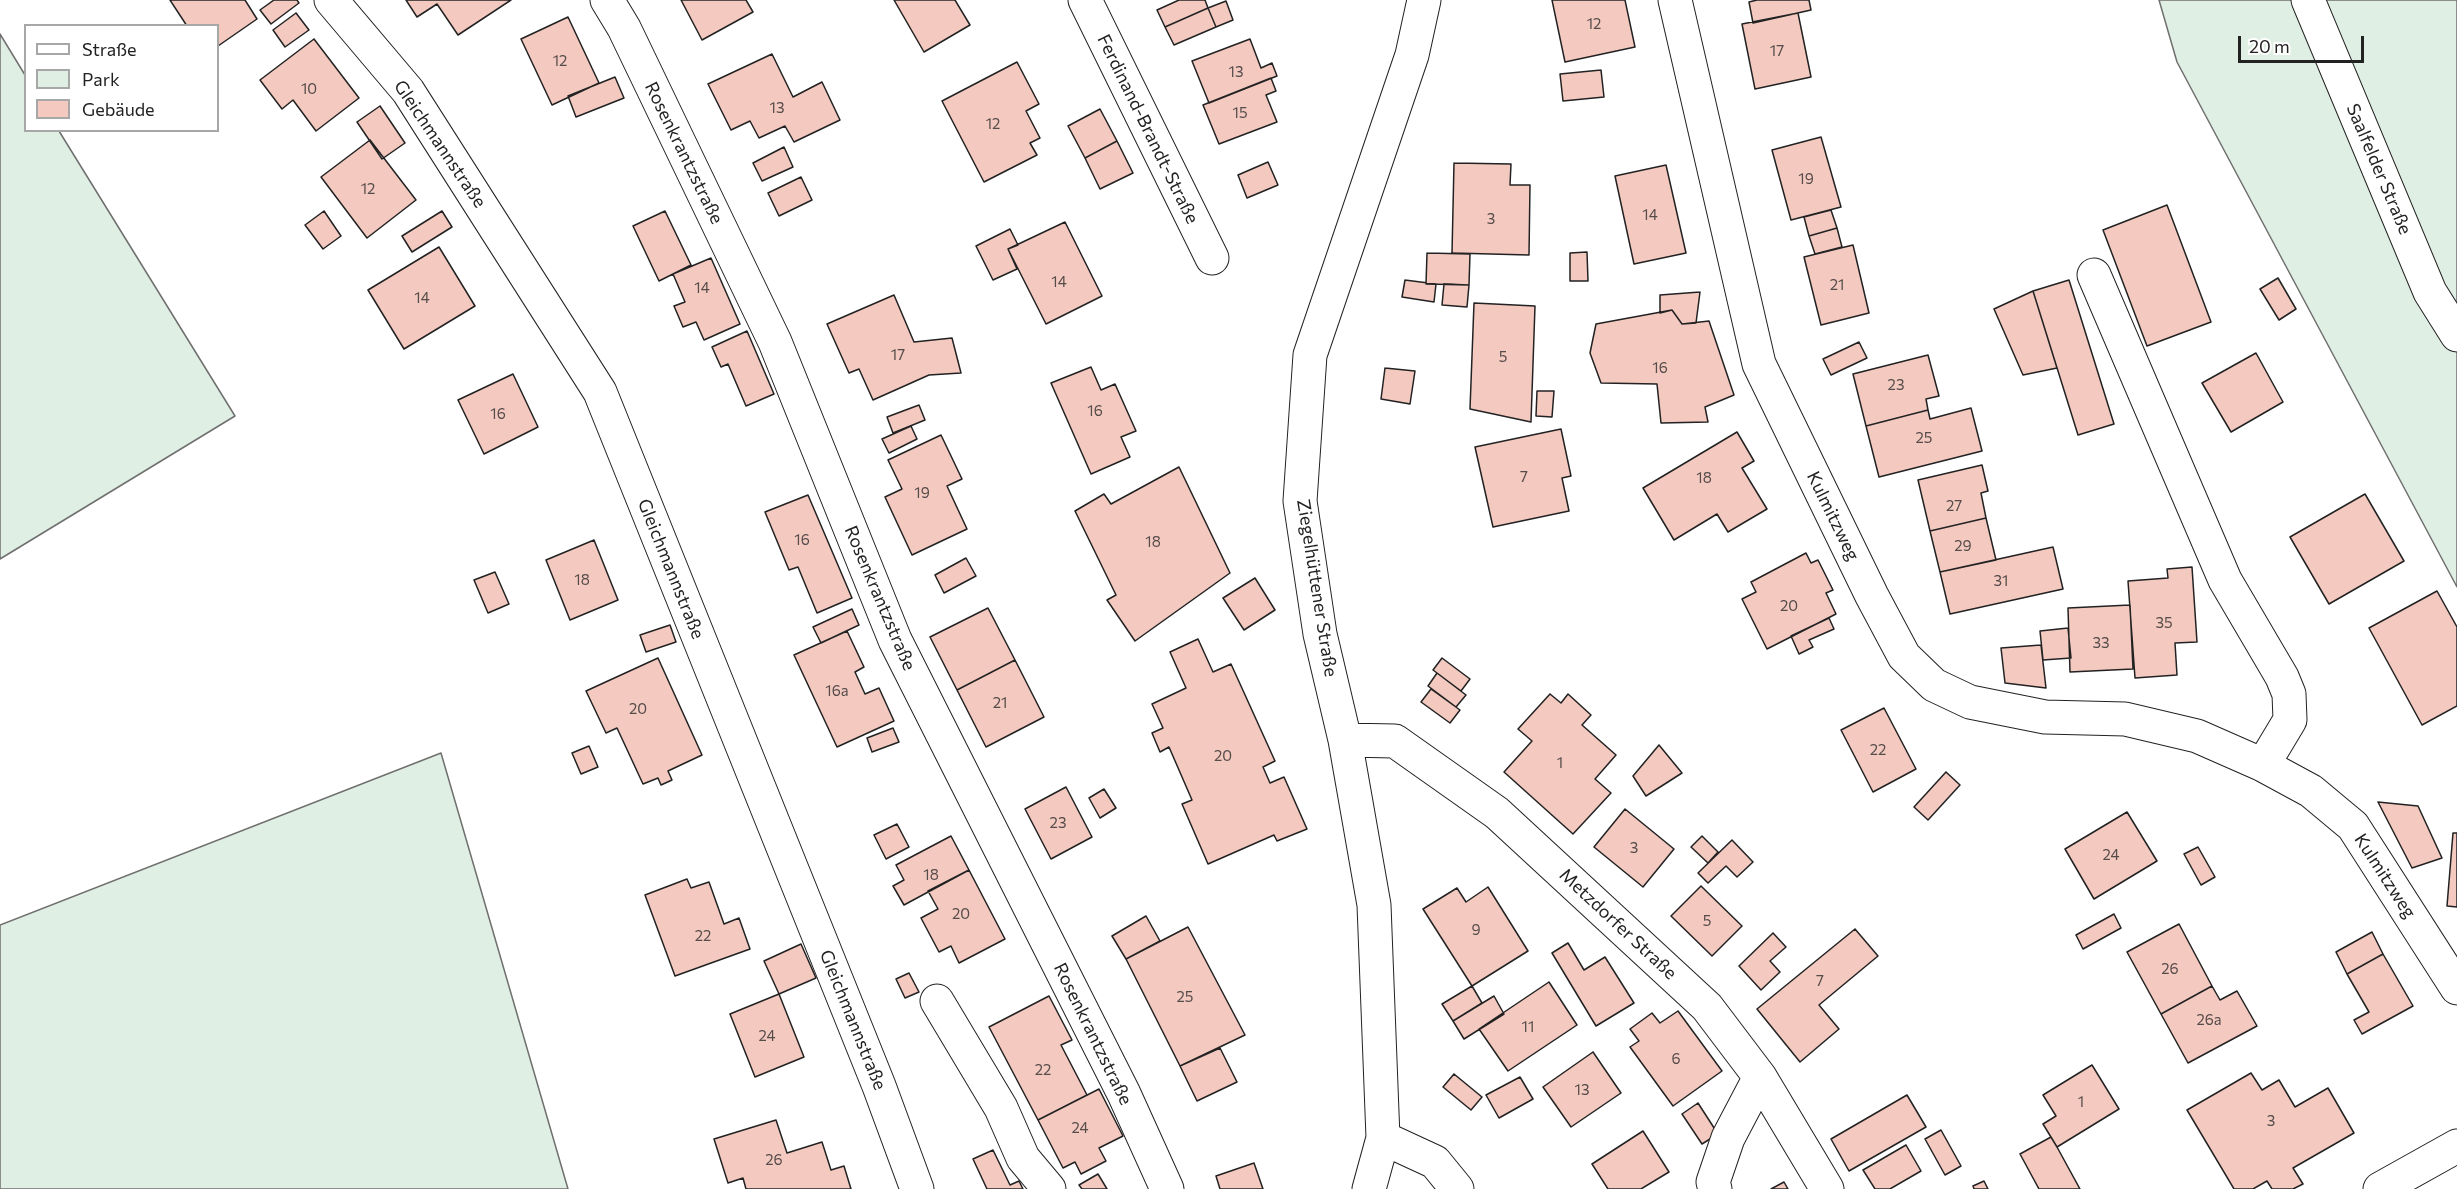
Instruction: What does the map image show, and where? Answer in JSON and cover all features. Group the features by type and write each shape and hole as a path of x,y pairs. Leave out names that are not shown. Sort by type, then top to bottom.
{"street":[{"name":"Gleichmannstraße","path":"331,0 408,91 600,392 879,1086 917,1189"},
{"name":"Rosenkrantzstraße","path":"607,0 624,28 775,342 895,640 1124,1094 1167,1189"},
{"name":"Ferdinand-Brandt-Straße","path":"1085,0 1212,258"},
{"name":"Ziegelhüttener Straße","path":"1369,1189 1383,1138 1374,905 1345,740 1320,634 1300,501 1310,355 1412,56 1425,0"},
{"name":"Kulmitzweg","path":"1675,0 1759,364 1872,596 1904,656 1934,685 1970,702 2045,717 2125,719 2197,736 2263,765 2311,791 2353,826 2457,988"},
{"name":"Saalfelder Straße","path":"2308,0 2430,291 2457,335"},
{"path":"2094,274 2225,580 2282,677 2289,694 2290,720 2263,765"},
{"name":"Metzdorfer Straße","path":"1345,740 1395,741 1497,813 1707,1007 1760,1077 1827,1189"},
{"path":"937,1001 1001,1108 1023,1158 1049,1189"},
{"path":"1715,1189 1713,1182 1728,1138 1760,1077"},
{"path":"1383,1138 1435,1162 1457,1189"},
{"path":"2380,1189 2457,1146"}],"green space":[{"path":"2159,0 2457,0 2457,587 2177,62"},
{"path":"0,34 24,73 24,132 60,132 235,416 0,559"},
{"path":"441,753 568,1189 0,1189 0,925"}],"building":[{"path":"170,0 245,0 257,19 219,45 219,24 186,24"},
{"path":"274,0 297,0 299,3 271,24 260,10"},
{"path":"406,0 511,0 458,35 437,4 417,17"},
{"path":"681,0 746,0 753,12 702,40"},
{"path":"894,0 955,0 970,25 924,52"},
{"path":"1179,0 1205,0 1208,8 1165,27 1157,10"},
{"path":"1552,0 1625,0 1635,47 1565,62"},
{"path":"1809,0 1811,10 1753,23 1749,2"},
{"path":"1226,1 1233,20 1216,27 1208,8"},
{"path":"1208,8 1216,27 1174,45 1165,27"},
{"path":"296,13 309,30 285,47 273,30"},
{"path":"1798,13 1811,77 1755,89 1742,24"},
{"path":"568,17 599,83 552,105 521,39"},
{"path":"314,39 359,98 316,131 293,100 282,109 260,80"},
{"path":"1250,39 1261,68 1272,63 1277,76 1209,103 1192,61"},
{"path":"772,54 793,97 822,82 840,120 794,142 785,126 759,138 750,121 731,130 708,84"},
{"path":"1017,62 1039,104 1026,111 1040,138 1030,143 1037,155 984,182 942,101"},
{"path":"1601,70 1604,97 1563,101 1560,74"},
{"path":"615,77 624,98 576,117 568,96"},
{"path":"1271,78 1276,91 1266,95 1277,122 1219,144 1203,105"},
{"path":"380,106 405,143 382,159 357,122"},
{"path":"1100,109 1117,141 1085,158 1068,126"},
{"path":"1821,137 1841,207 1791,220 1772,150"},
{"path":"370,140 416,200 367,238 321,177"},
{"path":"1117,141 1133,173 1100,189 1085,158"},
{"path":"784,147 793,167 762,181 753,163"},
{"path":"1268,162 1278,185 1247,198 1238,175"},
{"path":"1454,163 1511,164 1510,185 1530,185 1529,255 1452,253"},
{"path":"1666,165 1686,253 1634,264 1615,176"},
{"path":"801,177 812,200 779,216 768,193"},
{"path":"2167,205 2211,322 2147,346 2103,230"},
{"path":"1831,210 1837,228 1809,236 1804,217"},
{"path":"324,211 341,236 323,249 305,225"},
{"path":"442,211 452,227 412,252 402,236"},
{"path":"665,211 691,265 659,281 633,226"},
{"path":"1065,222 1102,296 1046,324 1008,249"},
{"path":"1837,228 1842,247 1815,254 1809,236"},
{"path":"1010,229 1018,245 1008,249 1017,269 993,280 976,246"},
{"path":"1853,245 1869,313 1821,325 1804,257"},
{"path":"439,247 475,306 404,349 368,290"},
{"path":"1587,252 1588,281 1570,281 1570,253"},
{"path":"1427,253 1470,254 1469,285 1426,284"},
{"path":"711,258 740,324 704,340 696,322 683,327 674,306 685,302 673,274"},
{"path":"2278,278 2296,309 2279,320 2260,289"},
{"path":"1405,280 1436,284 1434,302 1402,297"},
{"path":"2069,280 2114,424 2078,435 2033,291"},
{"path":"1444,284 1469,285 1467,307 1442,305"},
{"path":"2033,291 2057,368 2023,375 1994,309"},
{"path":"1700,292 1696,323 1682,324 1672,310 1660,313 1660,295"},
{"path":"894,295 914,342 952,338 961,373 929,375 873,400 859,369 849,373 827,324"},
{"path":"1474,303 1535,306 1531,422 1470,409"},
{"path":"1672,310 1682,324 1709,321 1734,395 1705,407 1708,422 1661,423 1657,384 1601,383 1590,353 1596,324"},
{"path":"747,331 774,394 746,406 728,364 721,367 712,347"},
{"path":"1859,342 1867,358 1831,375 1823,359"},
{"path":"2256,353 2283,402 2231,432 2202,383"},
{"path":"1928,355 1939,396 1926,399 1928,410 1866,426 1853,374"},
{"path":"1091,367 1101,390 1115,384 1136,431 1121,437 1130,457 1091,474 1051,383"},
{"path":"1385,368 1415,371 1410,404 1381,399"},
{"path":"513,374 538,427 484,454 458,400"},
{"path":"1537,391 1554,391 1552,417 1536,416"},
{"path":"919,405 925,420 893,433 887,417"},
{"path":"1971,408 1982,451 1879,477 1866,426 1928,410 1930,419"},
{"path":"911,426 917,439 889,453 882,439"},
{"path":"1561,429 1571,476 1562,478 1569,511 1493,527 1475,447"},
{"path":"1737,432 1754,461 1742,468 1767,509 1728,532 1717,514 1674,540 1643,488"},
{"path":"941,435 962,479 947,486 967,529 912,555 885,497 902,489 888,460"},
{"path":"1982,465 1988,491 1981,493 1986,518 1930,531 1918,480"},
{"path":"1179,467 1230,573 1135,641 1107,600 1116,595 1075,511 1104,494 1111,504"},
{"path":"2365,494 2404,561 2329,604 2290,537"},
{"path":"808,495 852,598 817,613 798,567 789,570 765,512"},
{"path":"1986,518 1996,560 1940,572 1930,531"},
{"path":"594,540 618,600 570,620 546,560"},
{"path":"2053,547 2063,589 1950,614 1940,572"},
{"path":"1806,553 1811,563 1818,560 1833,590 1826,593 1836,614 1767,649 1742,599 1756,592 1751,582"},
{"path":"966,558 976,576 944,593 935,575"},
{"path":"2192,567 2197,642 2175,643 2177,675 2135,678 2128,581 2168,578 2167,569"},
{"path":"495,572 509,604 488,613 474,580"},
{"path":"1255,578 1275,610 1244,630 1223,598"},
{"path":"2437,591 2457,627 2457,706 2422,725 2369,628"},
{"path":"2130,605 2133,669 2070,672 2068,608"},
{"path":"988,608 1015,660 957,690 930,637"},
{"path":"852,609 859,625 821,643 813,627"},
{"path":"1829,618 1834,629 1809,640 1813,647 1799,654 1791,636"},
{"path":"670,625 676,642 646,652 640,635"},
{"path":"2068,628 2071,658 2043,660 2040,631"},
{"path":"847,631 864,667 855,672 865,694 879,688 894,721 837,747 794,655"},
{"path":"1198,639 1213,672 1231,664 1275,761 1263,767 1270,783 1284,777 1307,829 1277,841 1274,835 1208,864 1182,804 1192,800 1169,747 1160,752 1152,733 1163,728 1152,704 1186,688 1170,652"},
{"path":"2041,645 2046,688 2005,683 2001,648"},
{"path":"658,658 702,755 668,771 672,780 661,785 658,778 643,784 617,728 606,733 586,691"},
{"path":"1442,658 1470,679 1461,691 1433,670"},
{"path":"1015,660 1044,717 986,747 957,690"},
{"path":"1437,673 1466,695 1456,707 1428,686"},
{"path":"1431,689 1460,710 1450,723 1421,702"},
{"path":"1550,694 1561,703 1568,694 1591,715 1582,725 1616,755 1595,779 1611,793 1573,834 1504,772 1532,741 1518,729"},
{"path":"1884,708 1916,769 1873,792 1841,730"},
{"path":"893,728 899,742 872,752 867,738"},
{"path":"1659,745 1682,773 1646,796 1633,776"},
{"path":"589,746 598,767 581,774 572,753"},
{"path":"1946,772 1960,785 1928,820 1914,807"},
{"path":"1066,787 1092,837 1051,859 1025,809"},
{"path":"1104,789 1116,808 1100,818 1089,798"},
{"path":"2378,802 2418,806 2442,858 2412,868"},
{"path":"1625,809 1674,849 1643,887 1594,847"},
{"path":"2127,812 2157,861 2094,899 2065,849"},
{"path":"897,824 909,847 886,859 874,835"},
{"path":"2453,833 2457,833 2457,907 2447,906"},
{"path":"951,836 969,870 904,905 893,886 904,880 896,865"},
{"path":"1702,836 1718,852 1708,863 1691,847"},
{"path":"1732,840 1753,862 1737,877 1726,866 1708,883 1698,873"},
{"path":"2198,847 2215,877 2201,885 2184,854"},
{"path":"969,870 1005,939 959,963 951,946 939,952 921,918 938,909 928,891"},
{"path":"687,879 691,888 709,882 724,924 739,918 750,949 675,976 645,895"},
{"path":"1701,886 1742,926 1712,956 1671,916"},
{"path":"1488,887 1528,951 1472,986 1423,909 1457,888 1466,902"},
{"path":"2114,914 2121,928 2083,949 2076,935"},
{"path":"1146,916 1160,941 1126,959 1112,936"},
{"path":"2179,924 2212,986 2161,1014 2127,952"},
{"path":"1188,927 1245,1035 1180,1066 1126,959"},
{"path":"1855,929 1878,956 1819,1005 1839,1029 1800,1062 1757,1009"},
{"path":"2372,932 2383,954 2347,974 2336,952"},
{"path":"1773,933 1786,947 1770,961 1780,972 1761,990 1739,966"},
{"path":"1568,943 1584,970 1605,957 1634,1003 1596,1026 1552,953"},
{"path":"801,944 816,978 779,994 764,961"},
{"path":"2383,954 2413,1006 2362,1034 2354,1020 2369,1012 2347,974"},
{"path":"909,973 919,992 905,998 896,979"},
{"path":"1549,982 1577,1025 1508,1071 1479,1029"},
{"path":"1472,986 1482,1003 1453,1021 1442,1004"},
{"path":"2212,986 2220,1000 2237,991 2257,1026 2188,1063 2161,1014"},
{"path":"779,994 804,1057 755,1077 730,1014"},
{"path":"1049,996 1072,1040 1061,1045 1087,1095 1038,1120 989,1027"},
{"path":"1494,996 1504,1014 1464,1039 1453,1021"},
{"path":"1678,1011 1722,1071 1673,1106 1630,1047 1639,1041 1630,1029 1652,1013 1660,1023"},
{"path":"1220,1048 1237,1082 1197,1101 1180,1066"},
{"path":"1593,1052 1621,1093 1571,1127 1543,1087"},
{"path":"2092,1065 2119,1109 2057,1147 2043,1124 2056,1116 2043,1095"},
{"path":"2251,1073 2262,1090 2279,1080 2295,1107 2328,1088 2354,1133 2293,1168 2303,1184 2293,1189 2272,1189 2267,1181 2253,1189 2234,1189 2187,1110"},
{"path":"1454,1074 1482,1097 1471,1110 1443,1087"},
{"path":"1520,1077 1533,1099 1499,1118 1486,1095"},
{"path":"1099,1089 1123,1136 1099,1148 1106,1161 1081,1174 1075,1162 1063,1168 1038,1120"},
{"path":"1907,1095 1926,1127 1849,1171 1831,1139"},
{"path":"1698,1103 1718,1134 1702,1144 1682,1114"},
{"path":"776,1120 787,1153 822,1142 831,1170 844,1166 851,1189 746,1189 743,1178 728,1183 714,1139"},
{"path":"1941,1130 1961,1166 1945,1175 1925,1139"},
{"path":"1643,1131 1669,1172 1641,1189 1608,1189 1592,1164"},
{"path":"2051,1137 2080,1189 2039,1189 2020,1154"},
{"path":"1906,1145 1921,1171 1890,1189 1875,1189 1863,1170"},
{"path":"993,1150 1010,1185 1019,1181 1023,1189 987,1189 973,1159"},
{"path":"1254,1163 1263,1189 1220,1189 1216,1176"},
{"path":"1098,1174 1107,1189 1082,1189 1079,1185"},
{"path":"1984,1181 1988,1189 1974,1189 1973,1186"},
{"path":"1784,1182 1788,1189 1771,1189"}]}
